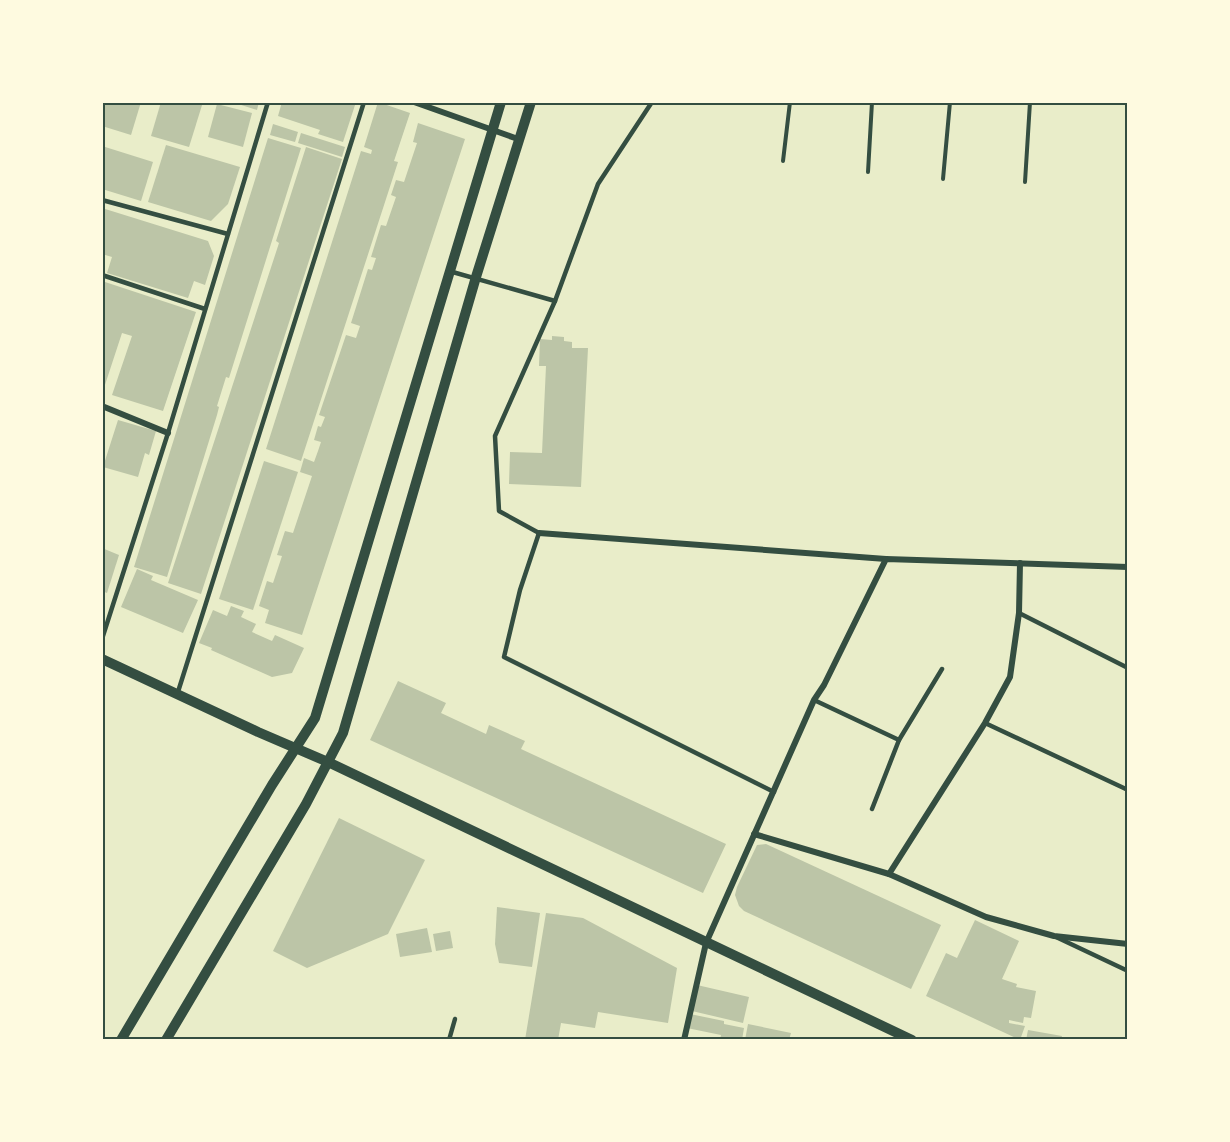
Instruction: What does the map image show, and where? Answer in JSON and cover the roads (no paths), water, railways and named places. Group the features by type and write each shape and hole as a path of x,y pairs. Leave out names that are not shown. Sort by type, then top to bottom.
{"street":[{"path":"414,102 518,139"},
{"path":"121,1040 272,785 315,718 501,102"},
{"path":"166,1040 306,804 343,733 476,277 531,102"},
{"path":"102,406 168,433"},
{"path":"539,533 886,559 1128,567"},
{"path":"684,1040 706,943 814,700 824,685 886,559"},
{"path":"889,874 985,723 1010,677 1019,613 1020,563"},
{"path":"102,659 328,762 912,1040"},
{"path":"754,834 889,874 986,917 1054,936 1128,944"}],"lane":[{"path":"102,639 168,433 268,102"},
{"path":"177,695 364,102"},
{"path":"652,102 598,184 555,301 495,436 499,511 539,533 520,590 504,657 774,792"},
{"path":"102,200 228,234"},
{"path":"449,271 555,301"},
{"path":"102,276 205,309"},
{"path":"1019,613 1128,668"},
{"path":"872,809 899,740 942,669"},
{"path":"814,700 899,740"},
{"path":"985,723 1128,790"},
{"path":"1054,936 1128,971"},
{"path":"449,1040 455,1019"}]}
